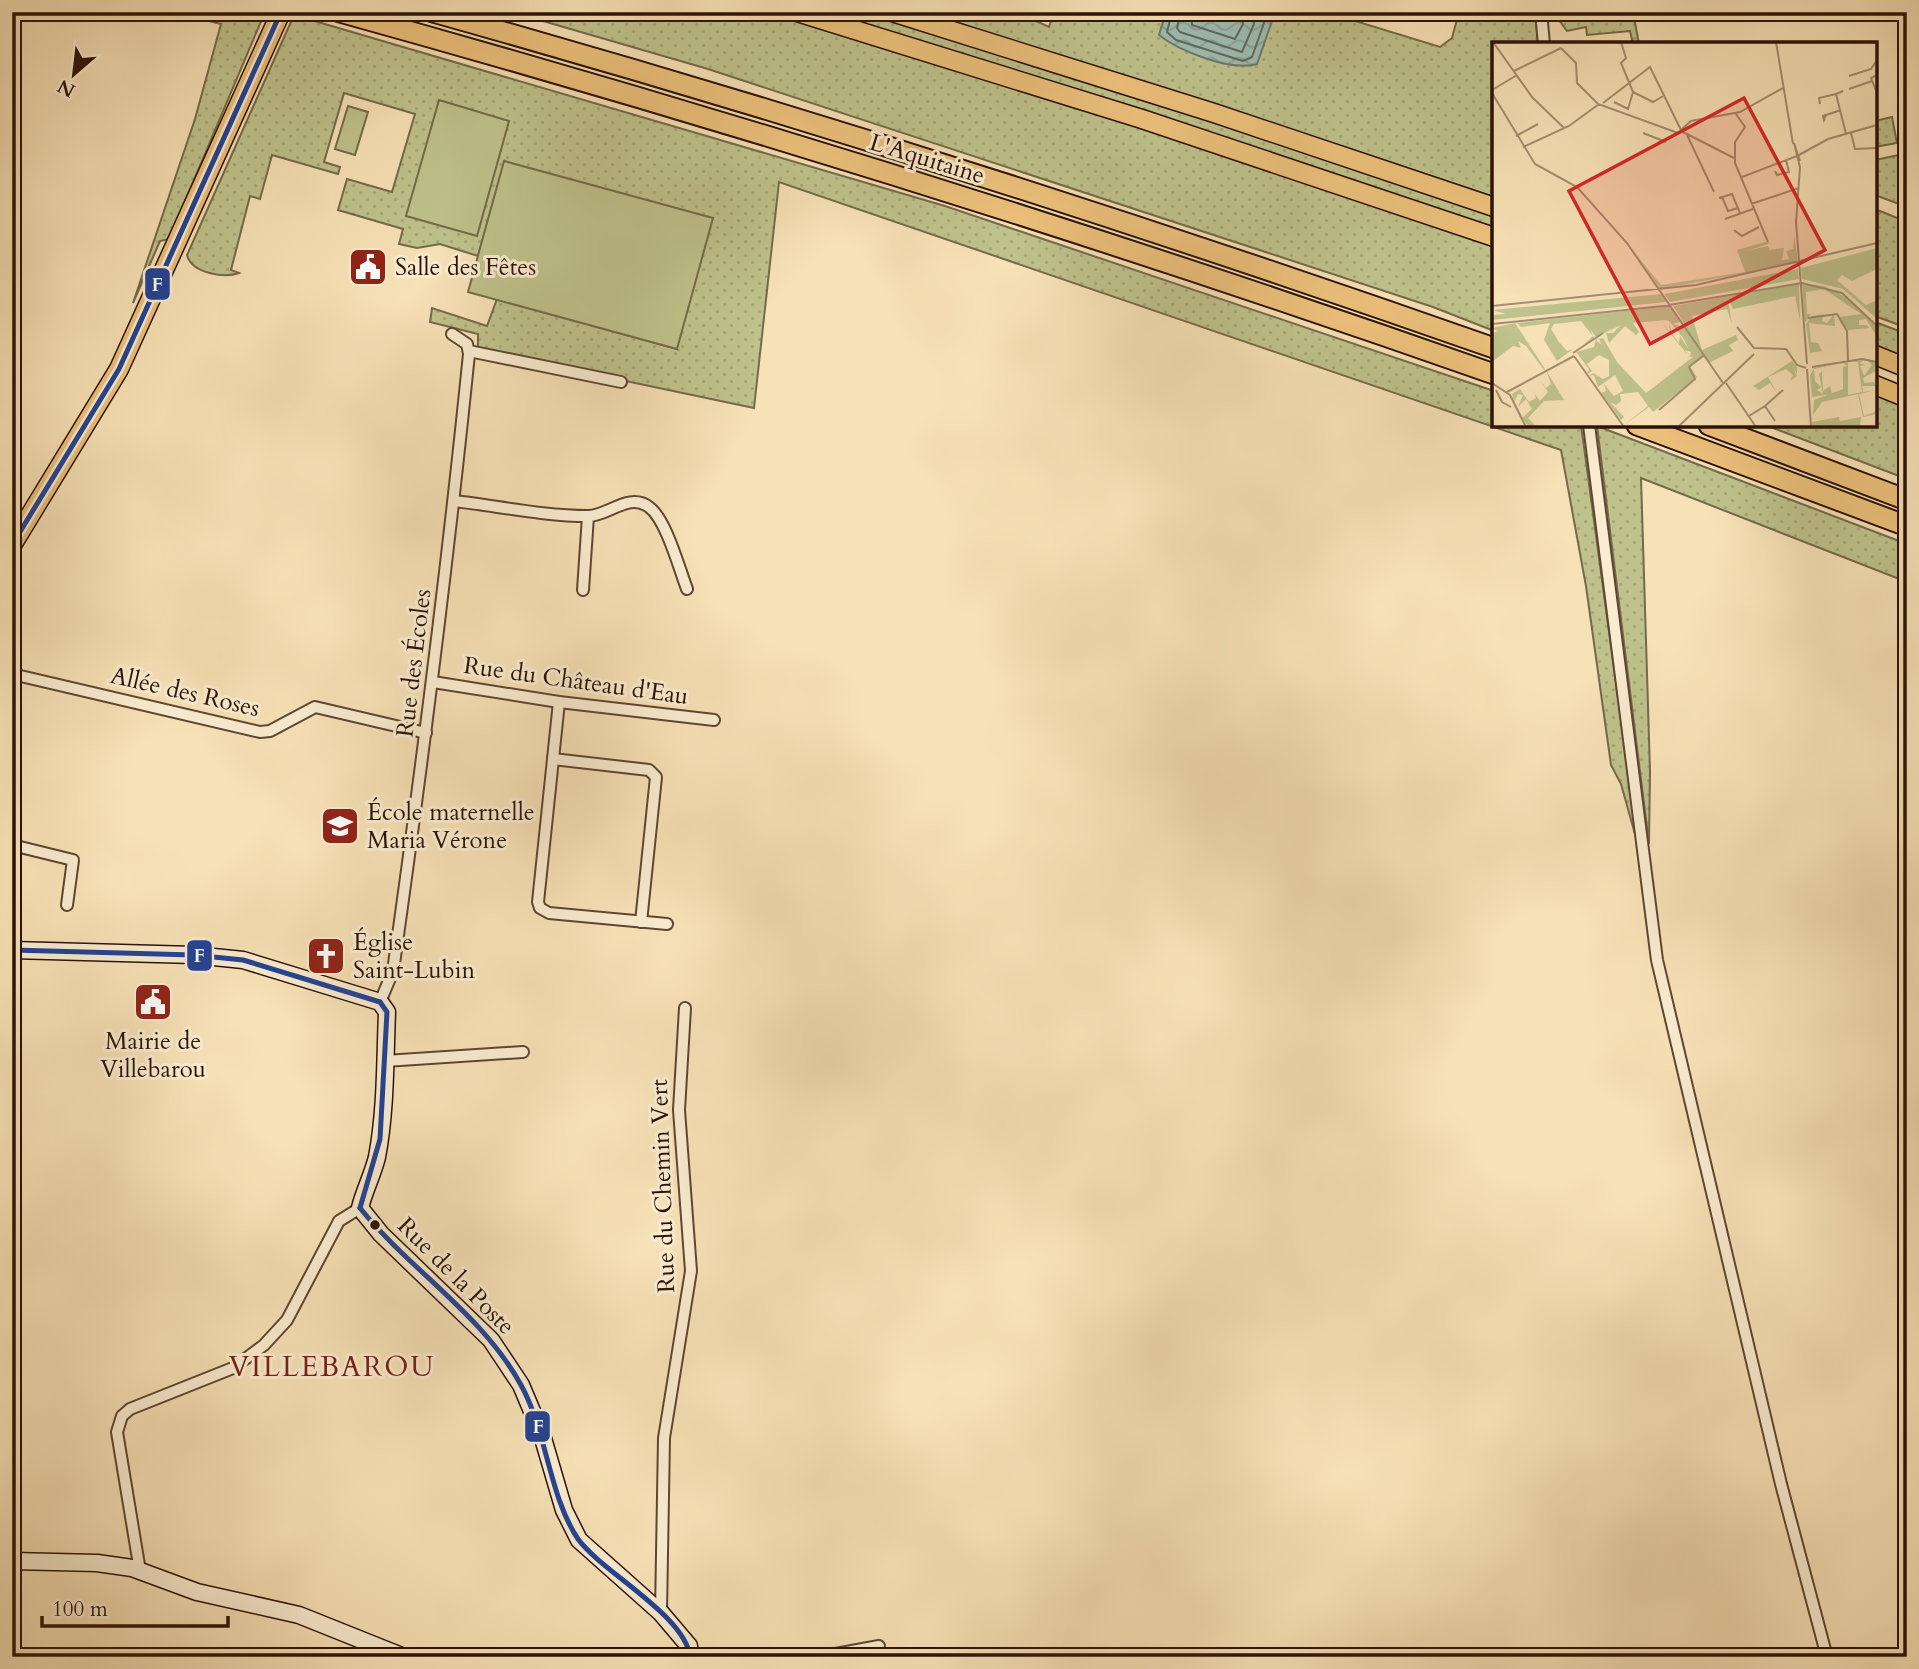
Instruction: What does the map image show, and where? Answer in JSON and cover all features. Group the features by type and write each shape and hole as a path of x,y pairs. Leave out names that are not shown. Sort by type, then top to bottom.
{"highway":[{"name":"L'Aquitaine","path":"340,12 600,86 898,176 1172,264 1492,373"},
{"name":"L'Aquitaine","path":"433,12 646,73 998,181 1492,347"},
{"path":"1642,427 1907,526"},
{"path":"1714,427 1907,500"}],"main road":[{"path":"797,12 1155,124 1492,236"},
{"path":"892,12 1214,113 1492,206"},
{"path":"12,545 119,369 278,19"},
{"path":"1877,356 1907,368"},
{"path":"1877,387 1907,398"}],"street":[{"path":"1541,12 1544,40"},
{"path":"452,334 464,340 469,351 621,382"},
{"name":"Rue des Écoles","path":"380,1002 393,971 433,682 469,351"},
{"path":"1589,427 1657,960 1781,1484 1826,1657"},
{"path":"454,501 589,516 625,503 649,507 660,522 687,589"},
{"path":"583,590 589,516"},
{"name":"Allée des Roses","path":"12,674 260,732 270,731 315,707 426,733"},
{"name":"Rue du Château d'Eau","path":"433,682 559,702 714,720"},
{"path":"559,702 540,908 550,913 667,924"},
{"path":"553,759 649,770 656,777 641,922"},
{"path":"12,845 73,860 67,905"},
{"path":"12,950 194,955 243,960 380,1002 387,1012 376,1160 367,1179 360,1208 339,1221 287,1320 264,1345 233,1368 130,1409 121,1416 117,1432 140,1571"},
{"name":"Rue du Chemin Vert","path":"661,1613 666,1420 691,1271 679,1110 685,1008"},
{"path":"385,1061 523,1052"},
{"name":"Rue de la Poste","path":"360,1208 381,1234 491,1340 506,1359 531,1409 564,1510 579,1540 596,1558 661,1613 689,1646 690,1657"},
{"path":"12,1561 97,1563 140,1571 197,1592 299,1615 404,1657"},
{"path":"819,1657 875,1650"}],"green space":[{"path":"173,12 265,12 169,239 160,241 133,303 195,119 221,24"},
{"path":"512,12 770,12 1194,144 1492,244 1492,330 1433,307 708,69"},
{"path":"821,12 868,12 1121,91 1492,214 1492,228 1246,144"},
{"path":"918,12 1029,12 1027,17 1049,27 1054,12 1326,12 1440,47 1452,38 1459,12 1535,12 1538,42 1492,42 1492,196"},
{"path":"1553,12 1633,12 1639,42 1633,42 1630,31 1587,35 1586,27 1567,31"},
{"path":"294,15 945,206 1492,390 1492,426 779,182 754,408 478,350 478,334 430,322 432,308 487,326 497,299 677,349 505,161 478,256 440,244 417,248 399,244 403,229 338,210 347,179 392,192 415,114 344,93 324,162 340,167 338,174 272,155 260,199 250,196 231,270 239,273 210,273 195,267 187,255"},
{"path":"439,100 509,121 477,236 406,216"},
{"path":"348,106 368,112 355,155 335,149"},
{"path":"1892,117 1897,143 1877,147 1877,121"},
{"path":"1899,155 1901,163 1907,164 1900,192 1907,195 1907,207 1877,196 1877,160"},
{"path":"504,161 713,218 677,349 468,292"},
{"path":"1877,210 1907,222 1907,328 1877,317"},
{"path":"1877,323 1907,334 1907,359 1877,347"},
{"path":"1877,395 1907,406 1907,479 1770,427 1877,427"},
{"path":"1494,427 1581,427 1638,845 1621,784 1611,765 1586,586 1561,450"},
{"path":"1597,427 1907,544 1907,582 1641,478 1650,771 1649,844"}],"water":[{"path":"1166,12 1266,12 1272,21 1257,64 1234,65 1192,53 1159,35"}],"transit line":[{"name":"F","path":"12,545 119,369 281,12"},
{"name":"F","path":"12,950 194,955 243,960 380,1002"},
{"name":"F","path":"360,1208 380,1139 387,1012 380,1002"},
{"name":"F","path":"360,1208 401,1252 466,1314 505,1360 530,1403 554,1484 568,1522 578,1539 659,1610 685,1642 690,1657"}],"place":[{"name":"Salle des Fêtes","path":"368,267"},
{"name":"École maternelle Maria Vérone","path":"340,826"},
{"name":"Église Saint-Lubin","path":"326,956"},
{"name":"Mairie de Villebarou","path":"153,1002"}],"district":[{"name":"VILLEBAROU","path":"332,1367"}]}
